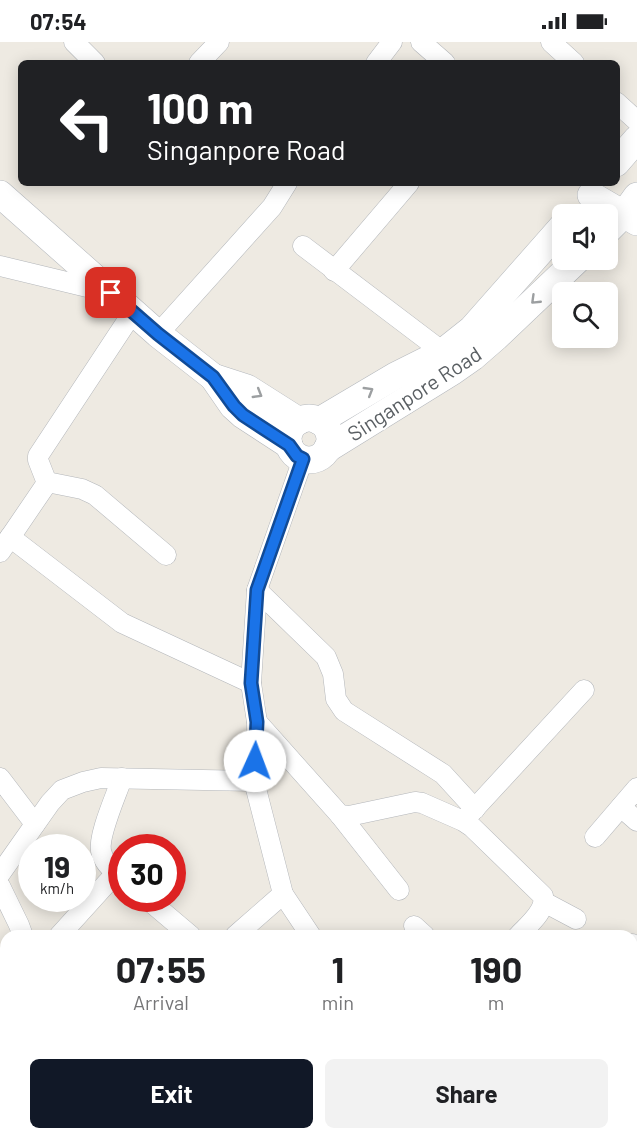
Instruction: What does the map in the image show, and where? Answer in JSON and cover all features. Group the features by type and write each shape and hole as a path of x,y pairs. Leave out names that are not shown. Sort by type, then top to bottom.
{"main road":[{"path":"620,159 637,139"},
{"path":"579,204 590,187 626,215"},
{"path":"0,194 158,334 213,377 247,388 307,439"},
{"name":"Singanpore Road","path":"307,439 395,376 443,352 472,329 552,238"},
{"name":"Singanpore Road","path":"307,439 453,371 496,337 566,270"}],"street":[{"path":"74,42 93,60"},
{"path":"202,60 219,42"},
{"path":"377,60 392,42"},
{"path":"421,42 442,60"},
{"path":"550,42 571,60"},
{"path":"620,106 637,121"},
{"path":"158,334 272,207 286,186"},
{"path":"334,271 406,186"},
{"path":"303,246 443,352"},
{"path":"0,266 111,293"},
{"path":"46,482 38,456 134,312"},
{"path":"307,439 257,590 251,683 257,722 254,781 283,894 307,930"},
{"path":"46,482 5,545 122,623 251,683"},
{"path":"46,482 82,489 96,495 166,555"},
{"path":"257,590 326,657 333,674 336,699 344,711 443,774 469,815 472,827 543,896 542,909 523,930"},
{"path":"469,815 584,690"},
{"path":"257,722 340,815 399,890"},
{"path":"0,778 35,824"},
{"path":"0,874 50,803 62,790 83,782 100,778 254,781"},
{"path":"108,864 102,854 101,840 122,778"},
{"path":"595,837 637,788"},
{"path":"340,815 349,816 415,802 469,815"},
{"path":"621,807 637,822"},
{"path":"0,886 20,930"},
{"path":"65,930 108,886"},
{"path":"242,930 283,894"},
{"path":"544,902 576,919"},
{"path":"163,912 184,930"}],"route":[{"path":"111,293 213,377 243,415 289,445 297,456 303,459 257,590 251,683 257,722 255,761"}]}
